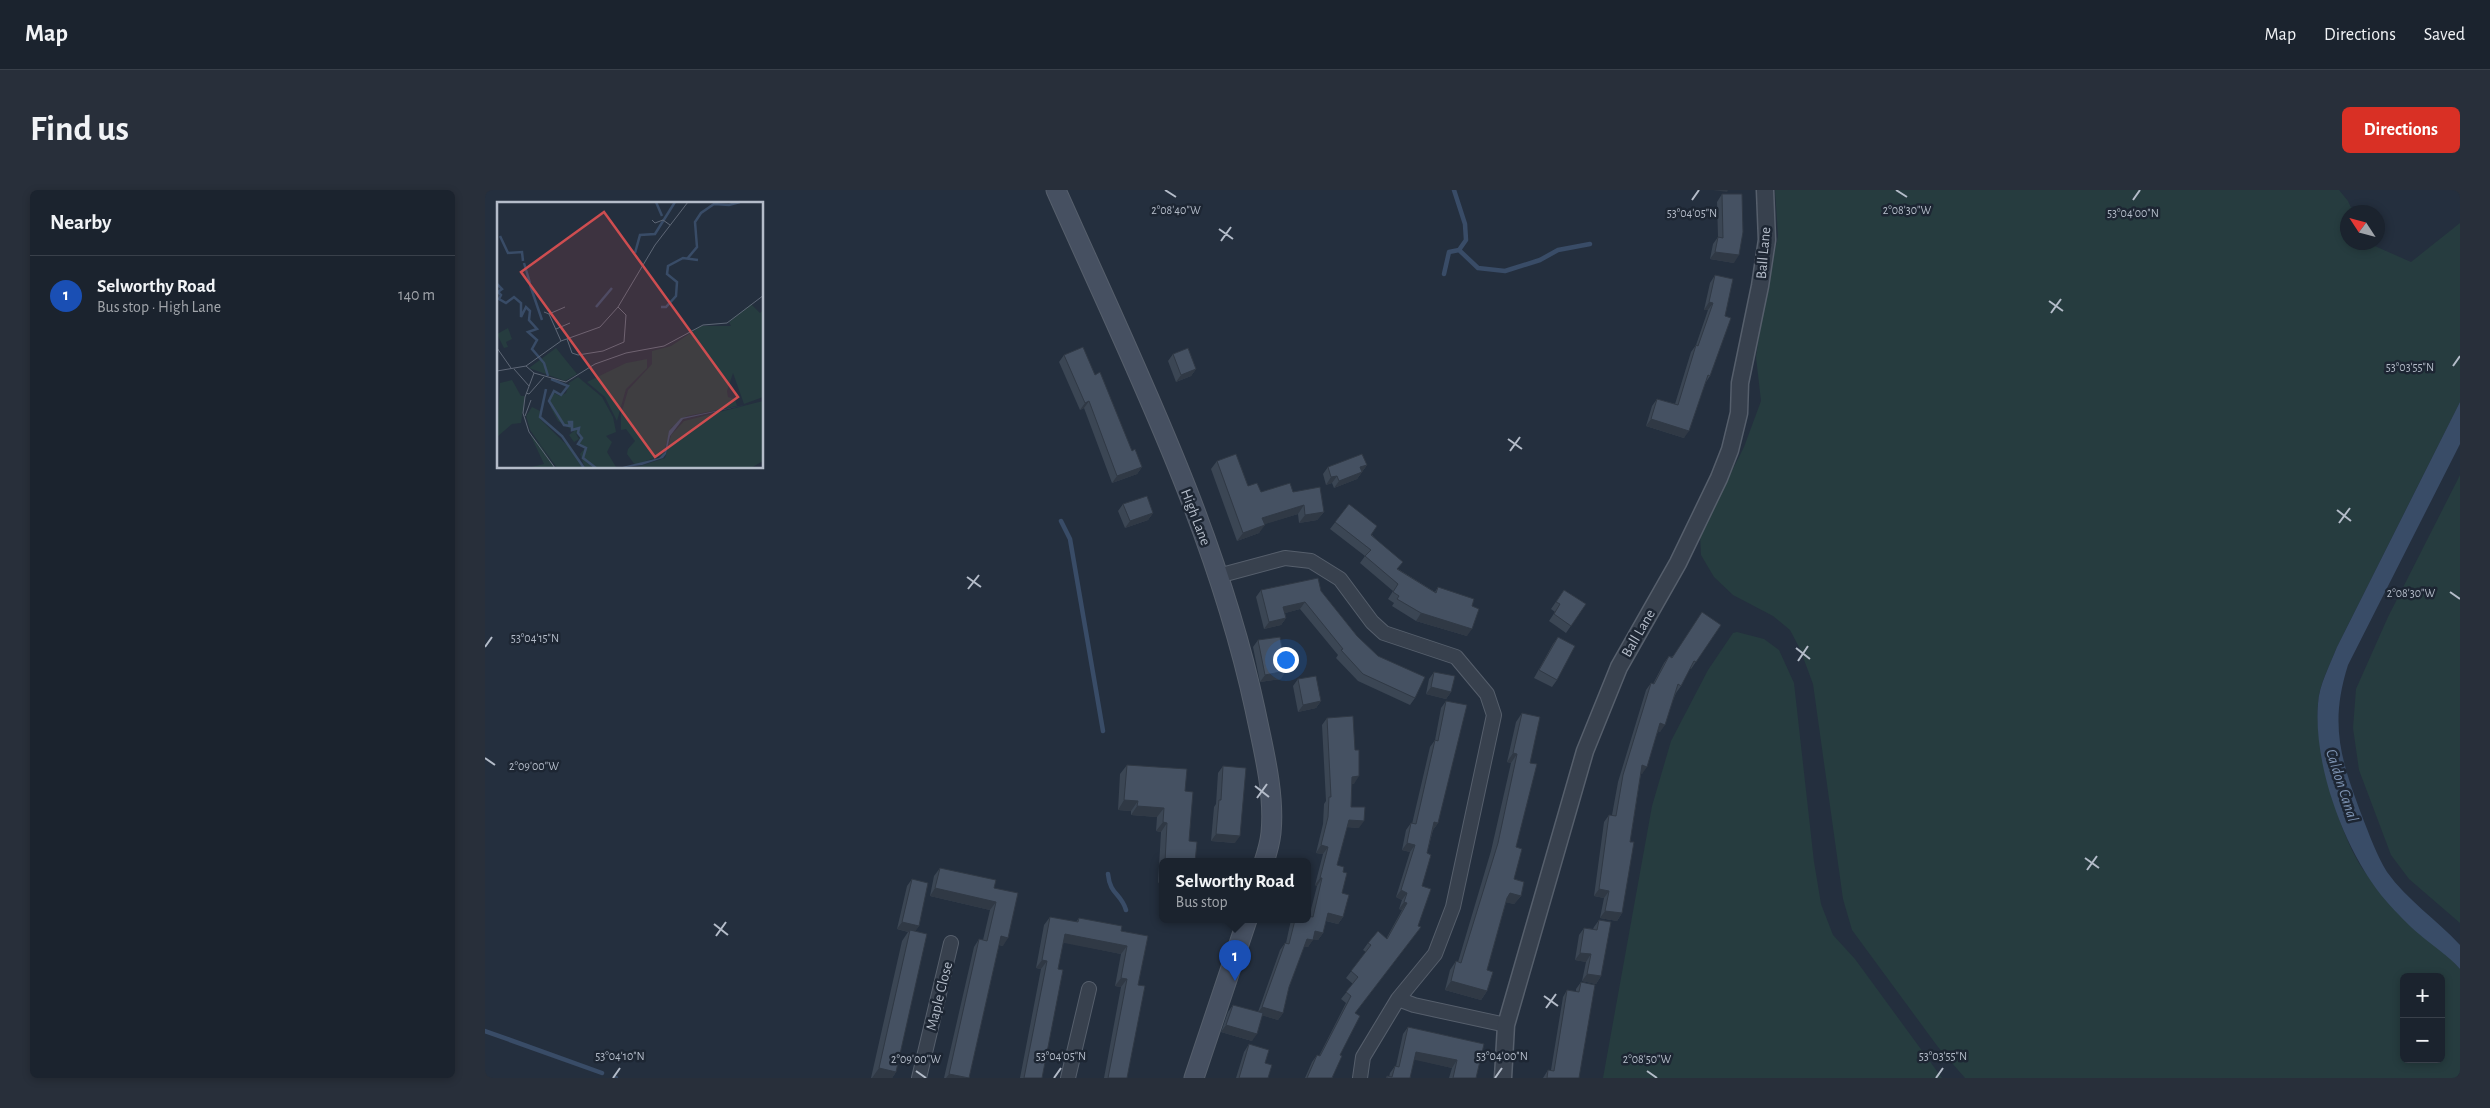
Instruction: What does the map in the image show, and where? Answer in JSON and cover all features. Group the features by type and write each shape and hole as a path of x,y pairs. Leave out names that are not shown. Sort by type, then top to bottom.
{"main road":[{"name":"High Lane","path":"1056,190 1162,428 1218,576 1244,660 1267,770 1271,832 1266,858"},
{"path":"1196,1072 1246,923"}],"street":[{"name":"Ball Lane","path":"1503,1078 1505,1025 1589,742 1619,666 1678,563 1719,478 1730,450 1739,413 1740,383 1745,349 1760,286 1765,249 1765,190"},
{"path":"1218,576 1285,558 1311,561 1340,579 1372,622 1385,633 1455,656 1487,694 1495,715 1453,907 1435,954 1398,999 1363,1057 1360,1078"},
{"name":"Maple Close","path":"919,1078 951,943"},
{"path":"1068,1078 1089,989"},
{"path":"1398,999 1414,1005 1505,1025"}],"green space":[{"path":"1775,190 2339,190 2350,205 2340,205 2340,250 2384,250 2411,262 2460,223 2460,402 2337,647 2320,689 2318,722 2320,744 2331,794 2349,843 2359,862 2380,889 2460,969 2460,1078 1965,1078 1938,1047 1852,930 1843,899 1813,684 1800,649 1790,630 1773,616 1733,595 1714,577 1701,555 1700,534 1744,447 1761,401 1756,357 1764,302 1778,236"},
{"path":"2460,475 2460,923 2409,879 2391,855 2359,770 2353,728 2356,689 2388,617"},
{"path":"1737,632 1764,639 1779,650 1794,683 1814,862 1821,904 1833,935 1855,959 1942,1078 1603,1078 1652,806 1671,741 1708,670 1733,633"}],"water":[{"name":"Caldon Canal","path":"2460,402 2460,444 2348,665 2342,686 2339,724 2340,742 2348,777 2373,845 2387,872 2395,882 2460,945 2460,969 2415,930 2387,902 2372,883 2358,860 2335,809 2327,782 2318,729 2318,704 2325,675 2337,647"}],"building":[{"path":"1722,194 1742,194 1743,232 1739,255 1715,252 1718,237 1723,238"},
{"path":"1715,275 1733,279 1725,316 1731,318 1710,376 1708,375 1689,431 1651,419 1657,399 1678,405 1696,345 1698,346 1713,303 1709,302"},
{"path":"1083,347 1095,375 1100,372 1132,451 1135,449 1142,467 1117,476 1089,401 1085,403 1064,355"},
{"path":"1188,348 1196,369 1181,375 1173,354"},
{"path":"1236,454 1248,486 1257,483 1261,492 1290,483 1293,492 1320,487 1324,512 1305,515 1304,505 1262,518 1265,525 1243,533 1217,461"},
{"path":"1362,454 1367,465 1360,467 1362,472 1339,481 1337,476 1331,477 1328,467"},
{"path":"1147,496 1153,513 1130,521 1123,504"},
{"path":"1349,504 1377,526 1371,535 1403,562 1397,569 1436,593 1438,587 1474,599 1472,606 1479,609 1472,629 1421,613 1397,599 1399,596 1393,592 1398,584 1365,556 1371,550 1335,522"},
{"path":"1318,578 1321,591 1357,636 1378,656 1425,677 1415,698 1363,674 1341,650 1343,649 1305,602 1283,607 1286,618 1269,622 1261,590"},
{"path":"1564,590 1586,604 1571,626 1554,614 1560,604 1556,602"},
{"path":"1702,612 1721,625 1696,662 1694,661 1681,686 1678,684 1665,725 1660,723 1647,767 1642,765 1630,842 1634,842 1622,913 1605,911 1609,891 1599,889 1609,815 1616,816 1623,775 1651,683 1654,684 1669,656 1672,658"},
{"path":"1280,637 1286,671 1265,675 1258,640"},
{"path":"1558,637 1575,646 1557,680 1539,670"},
{"path":"1434,672 1455,676 1451,692 1431,687"},
{"path":"1316,676 1321,701 1303,705 1298,679"},
{"path":"1446,701 1467,705 1438,823 1434,822 1427,853 1431,855 1422,886 1431,889 1418,926 1421,927 1355,1013 1360,1016 1340,1055 1342,1056 1332,1078 1307,1078 1317,1055 1320,1056 1351,996 1346,992 1358,977 1351,971 1371,945 1368,943 1378,931 1387,939 1407,903 1404,902 1407,893 1401,890 1415,845 1407,843 1411,823 1416,824 1435,740 1438,741"},
{"path":"1522,713 1540,717 1530,763 1537,764 1516,847 1522,849 1514,879 1524,882 1521,896 1510,893 1507,898 1487,970 1493,972 1487,991 1451,981 1456,961 1461,963 1498,843 1517,754 1513,753"},
{"path":"1353,716 1355,750 1359,750 1359,776 1352,777 1351,807 1365,807 1364,821 1349,820 1337,865 1344,867 1343,872 1347,873 1342,893 1349,895 1343,917 1328,913 1323,933 1315,931 1313,940 1307,939 1289,987 1283,1013 1262,1007 1285,943 1289,944 1294,923 1311,923 1311,917 1313,917 1322,878 1320,878 1328,847 1321,845 1328,817 1329,797 1331,797 1327,718"},
{"path":"1127,765 1187,769 1185,791 1193,792 1189,841 1197,842 1195,858 1165,858 1167,823 1163,822 1164,808 1137,806 1138,801 1124,800"},
{"path":"1223,766 1246,768 1240,836 1216,834"},
{"path":"940,868 996,880 994,888 1018,893 1008,938 1001,936 969,1078 949,1074 979,939 987,941 996,902 935,888"},
{"path":"912,879 928,883 919,926 902,922"},
{"path":"1050,917 1078,922 1079,918 1122,926 1121,931 1148,936 1138,985 1145,986 1127,1078 1108,1078 1127,979 1121,978 1127,946 1065,934 1058,969 1063,970 1042,1078 1024,1078 1047,961 1042,960"},
{"path":"1599,920 1611,922 1601,976 1587,974 1591,954 1580,953 1584,928 1597,930"},
{"path":"910,930 927,934 896,1072 879,1068"},
{"path":"1581,982 1595,985 1579,1078 1547,1078 1548,1070 1554,1071 1567,990 1579,992"},
{"path":"1233,1005 1263,1013 1257,1034 1226,1025"},
{"path":"1408,1027 1484,1044 1476,1078 1453,1078 1457,1060 1416,1052 1410,1078 1387,1078 1387,1076 1392,1077 1395,1066 1399,1067"},
{"path":"1249,1044 1269,1050 1265,1063 1272,1065 1268,1078 1239,1078"}],"waterway":[{"path":"1444,274 1449,252 1459,250 1466,240 1465,224 1454,190"},
{"path":"1459,250 1478,268 1505,271 1540,260 1558,250 1590,244"},
{"path":"1061,521 1070,539 1103,731"},
{"path":"1108,874 1111,886 1126,910"},
{"path":"485,1031 602,1073"}],"place":[{"name":"Selworthy Road","path":"1235,981"}]}
